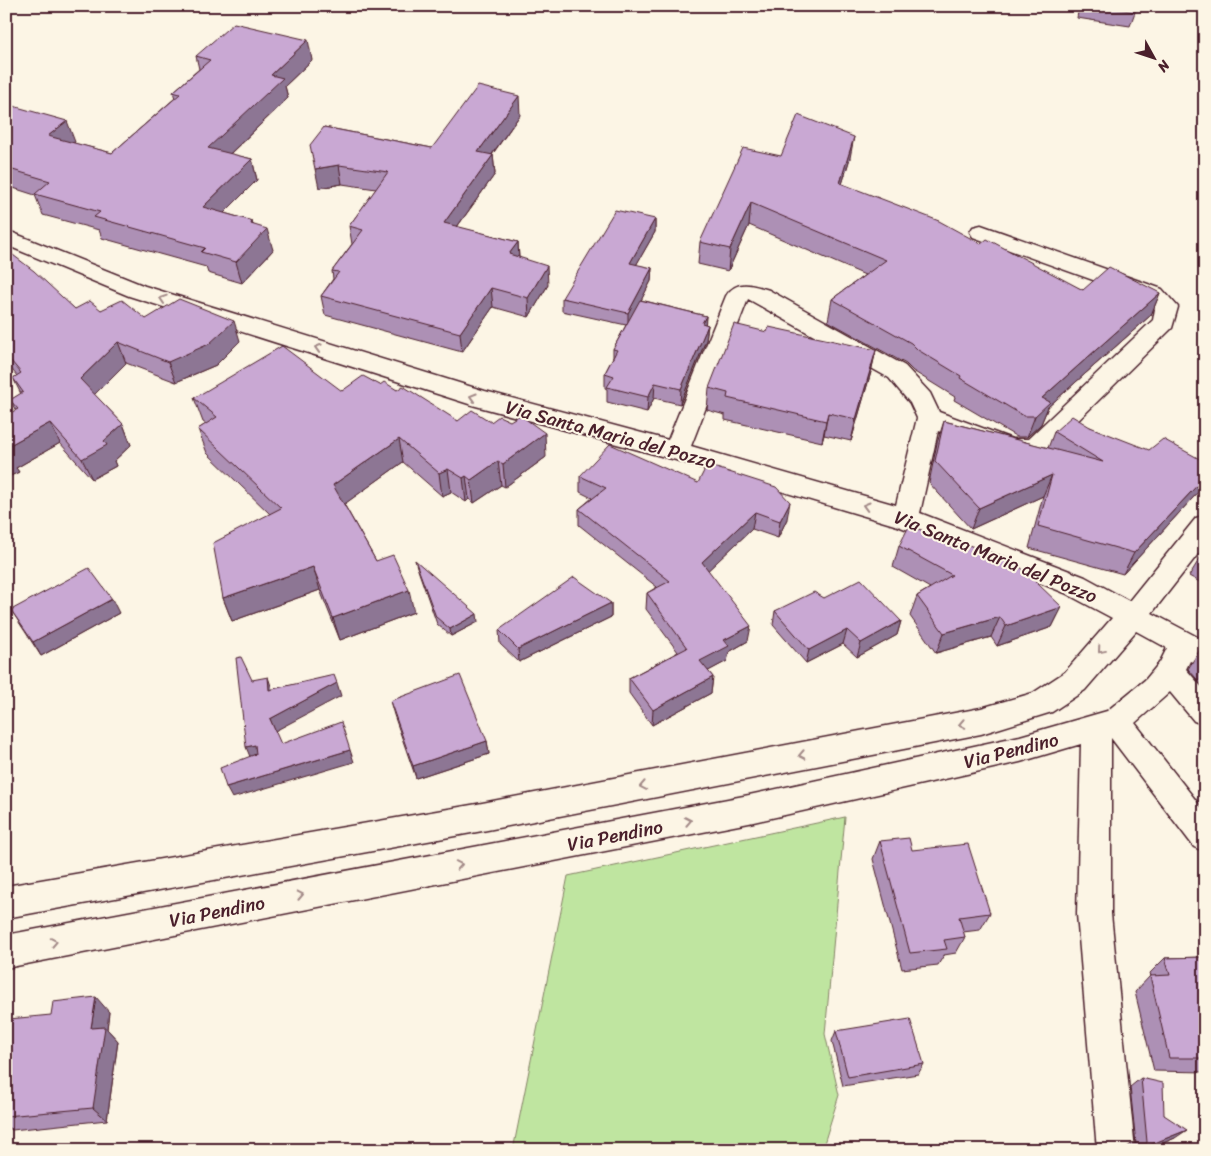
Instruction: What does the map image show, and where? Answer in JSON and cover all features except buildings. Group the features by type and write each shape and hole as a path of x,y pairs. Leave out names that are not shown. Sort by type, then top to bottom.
{"street":[{"path":"929,418 1009,448 1022,450 1037,446 1164,323 1167,307 1154,294 981,232"},
{"name":"Via Santa Maria del Pozzo","path":"6,237 138,291 481,399 676,451 906,518 1075,585 1134,615 1194,649"},
{"path":"676,451 737,296 745,291 762,295 897,372 921,399 929,418 906,518"},
{"name":"Via Pendino","path":"6,902 477,818 981,720 1042,703 1075,681 1134,615 1205,525"},
{"name":"Via Pendino","path":"6,952 749,809 1020,749 1106,724 1156,688 1170,671 1194,649"},
{"path":"1170,671 1205,712"},
{"path":"1106,724 1205,838"},
{"path":"1106,724 1094,914 1116,1150"}],"green space":[{"path":"845,817 825,1034 839,1095 822,1150 513,1150 568,876"}]}
